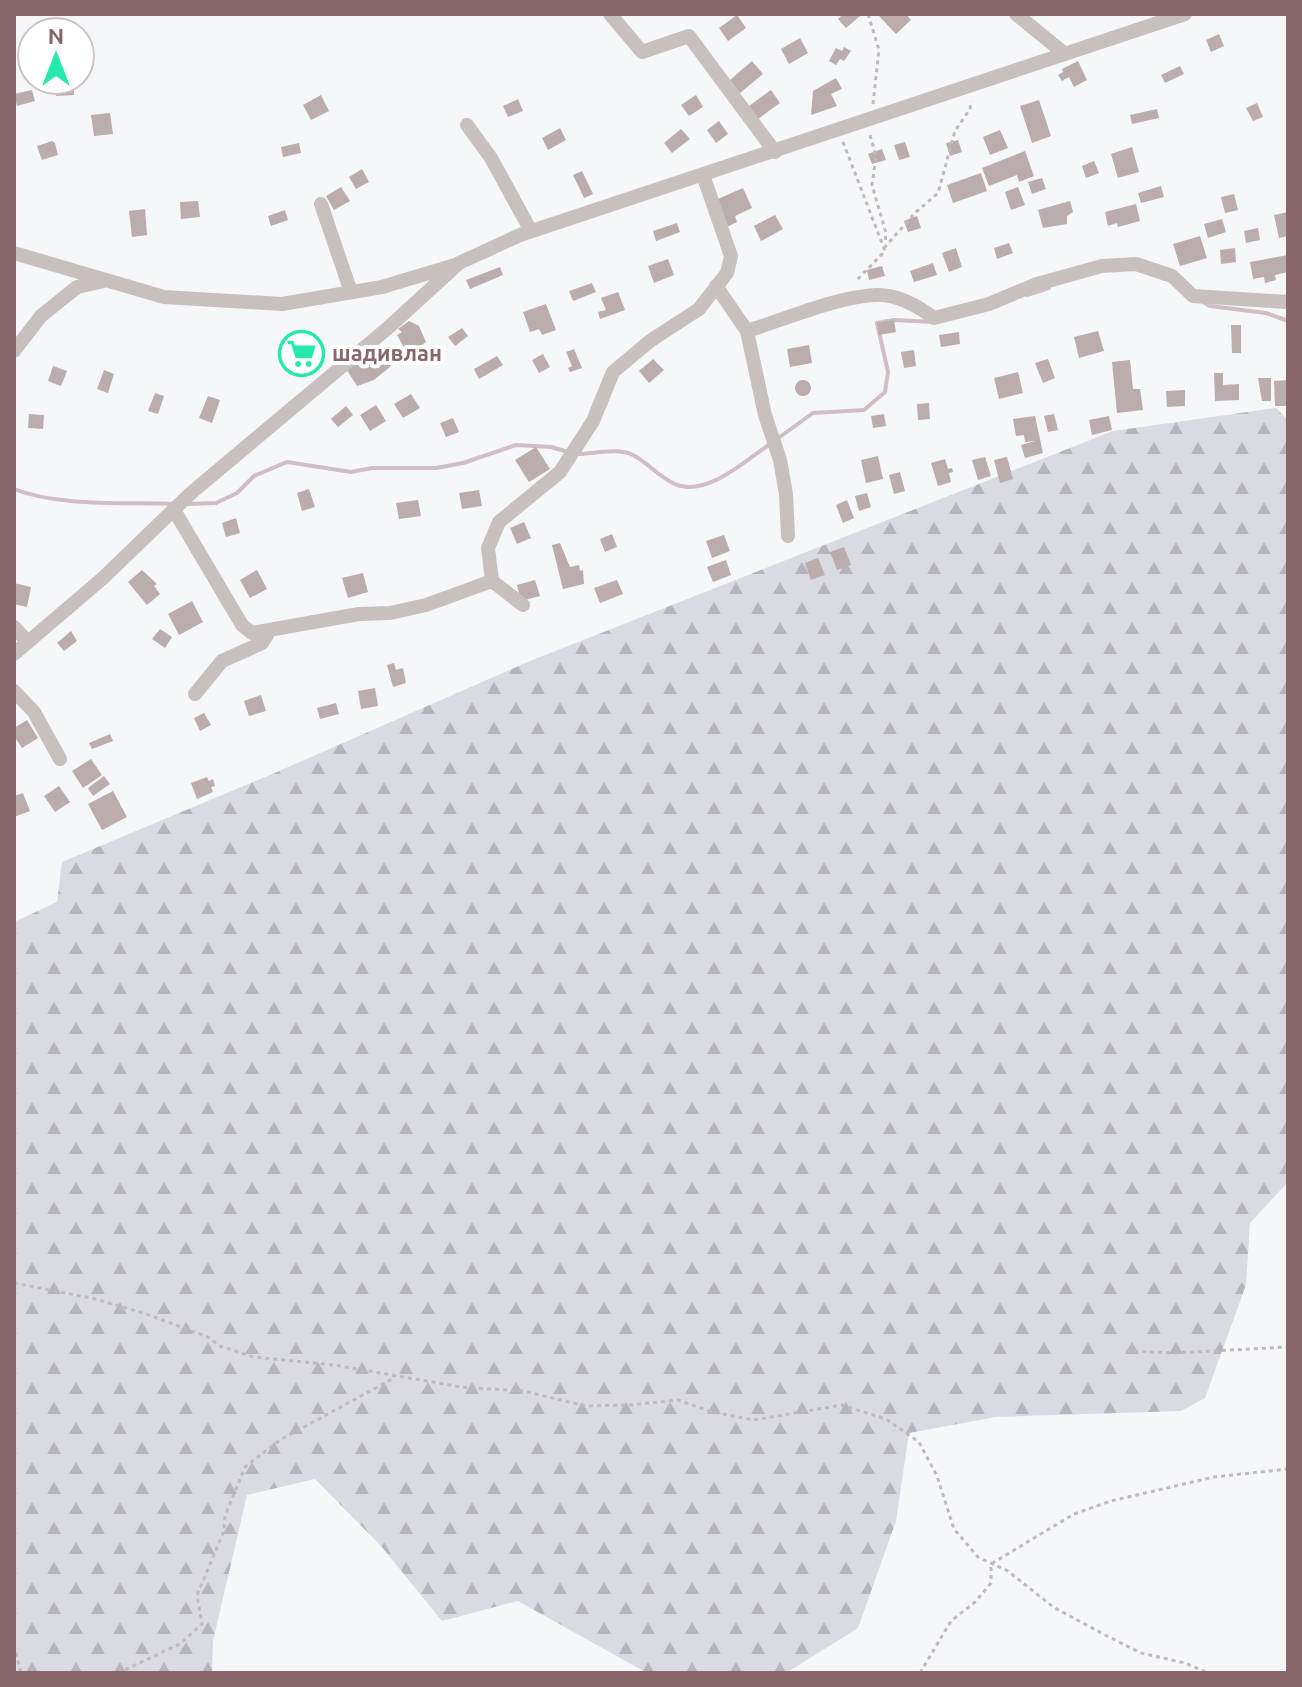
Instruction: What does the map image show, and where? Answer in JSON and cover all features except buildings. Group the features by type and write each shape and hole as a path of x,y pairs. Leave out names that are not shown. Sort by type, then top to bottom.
{"street":[{"path":"610,14 642,52 689,36 775,152"},
{"path":"1016,14 1065,54"},
{"path":"14,253 164,297 282,304 382,287 459,263 531,231 1185,14"},
{"path":"467,125 491,158 531,231"},
{"path":"523,605 492,581 488,548 499,522 560,472 593,421 613,372 650,341 699,309 727,273 731,256 703,175"},
{"path":"321,204 351,292"},
{"path":"14,654 103,578 174,510 389,327 459,263"},
{"path":"747,331 839,303 878,295 917,305 934,318 989,304 1037,284 1102,266 1136,264 1172,276 1193,296 1288,302"},
{"path":"14,351 41,316 77,287 108,280"},
{"path":"716,286 747,331 765,415 780,460 786,494 788,536"},
{"path":"174,510 242,625 252,633 359,614 402,611 492,581"},
{"path":"14,627 28,642"},
{"path":"195,694 222,661 262,643 270,630"},
{"path":"14,691 34,712 60,759"}],"path":[{"path":"854,283 885,251 886,233 872,185 876,156 870,120 879,50 868,14"},
{"path":"884,248 938,193 955,131 970,109 973,85"},
{"path":"839,130 884,248"},
{"path":"14,1283 96,1299 146,1314 254,1357 334,1365 394,1378 461,1387 523,1391 586,1406 678,1400 712,1412 754,1420 842,1405 886,1419 919,1442 937,1476 954,1529 978,1557 1008,1571 1053,1607 1109,1637 1141,1653 1185,1663 1208,1673"},
{"path":"1126,1351 1174,1353 1288,1347"},
{"path":"118,1673 180,1644 202,1624 197,1595 224,1531 225,1516 245,1467 280,1440 394,1378"},
{"path":"991,1564 1074,1514 1111,1501 1214,1477 1288,1469"},
{"path":"920,1673 951,1621 975,1602 991,1583 991,1564"},
{"path":"14,1645 21,1673"}],"green space":[{"path":"1276,408 1288,420 1288,1182 1250,1223 1246,1285 1205,1398 1181,1411 996,1417 909,1433 896,1521 858,1628 786,1673 647,1673 518,1601 442,1621 381,1546 315,1479 247,1495 213,1641 212,1673 14,1673 14,922 57,902 62,862 530,661 1113,431"}],"waterway":[{"path":"1027,295 1049,288"},
{"path":"1203,302 1210,306 1266,313 1288,321"},
{"path":"777,439 813,413 864,410 885,392 888,372 877,323 894,320 934,322"},
{"path":"577,454 627,453 669,481 687,487 712,482 770,444"},
{"path":"187,504 216,503 237,493 254,476 287,462 351,472 372,468 436,468 463,463 516,445 551,447 568,452"},
{"path":"14,489 72,501 174,504"}],"place":[{"name":"шадивлан","path":"301,353"}]}
